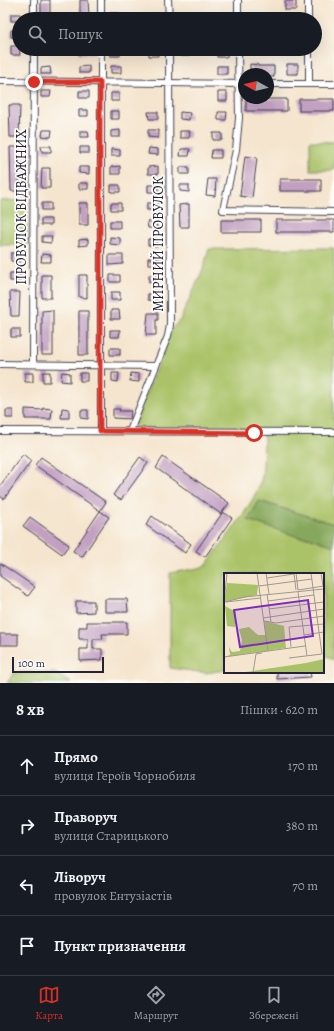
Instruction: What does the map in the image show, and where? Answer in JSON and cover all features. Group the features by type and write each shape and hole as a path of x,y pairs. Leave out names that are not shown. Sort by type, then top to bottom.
{"street":[{"path":"34,0 34,12"},
{"path":"101,0 101,12"},
{"path":"168,0 168,12"},
{"path":"238,0 238,12"},
{"path":"308,0 308,12"},
{"name":"ПРОВУЛОК ВІДВАЖНИХ","path":"33,364 34,56"},
{"path":"100,431 101,56"},
{"name":"МИРНИЙ ПРОВУЛОК","path":"130,431 168,336 170,325 168,56"},
{"path":"239,56 240,68"},
{"path":"309,56 309,84"},
{"path":"0,81 238,84"},
{"path":"274,84 334,84"},
{"path":"240,104 236,150 223,210 334,212"},
{"path":"0,364 155,366"},
{"path":"0,431 230,433 334,432"}],"green space":[{"path":"310,141 334,142 334,170 310,170"},
{"path":"28,200 28,245 0,245 0,201"},
{"path":"334,248 334,431 133,428 167,341 174,326 180,320 203,269 209,249"},
{"path":"334,432 334,524 259,501 248,520 299,537 309,537 334,546 334,660 324,654 324,573 224,573 224,670 206,673 170,668 170,573 199,568 206,565 238,522 254,497 262,476 264,433"},
{"path":"259,501 334,524 334,546 309,537 299,537 248,520"},
{"path":"14,673 55,673 71,683 7,683"}],"building":[{"path":"41,0 50,0 50,12 41,12"},
{"path":"80,0 88,0 89,12 80,12"},
{"path":"285,1 296,1 296,10 285,10"},
{"path":"250,64 258,66 274,66 274,68 250,68"},
{"path":"287,64 298,64 298,74 287,74"},
{"path":"89,66 89,73 79,73 79,67"},
{"path":"111,66 121,66 121,73 111,73"},
{"path":"217,66 227,66 227,74 217,74"},
{"path":"50,67 51,74 41,74 41,68"},
{"path":"41,91 51,91 50,97 41,97"},
{"path":"79,91 89,91 89,98 79,98"},
{"path":"218,92 227,92 227,101 218,101"},
{"path":"111,93 119,93 119,101 111,101"},
{"path":"274,99 287,99 287,111 246,111 246,104 274,104"},
{"path":"299,99 334,99 334,111 299,111"},
{"path":"9,105 20,105 19,137 10,137"},
{"path":"79,110 88,110 88,116 79,116"},
{"path":"111,111 119,111 119,119 111,119"},
{"path":"148,112 158,112 158,119 149,119"},
{"path":"180,112 190,113 189,120 180,119"},
{"path":"218,112 227,112 226,120 218,120"},
{"path":"43,130 52,130 51,137 42,136"},
{"path":"120,130 120,137 111,137 111,131"},
{"path":"148,130 158,130 158,138 148,137"},
{"path":"80,131 88,131 89,137 80,137"},
{"path":"180,131 190,131 189,138 180,138"},
{"path":"213,133 222,133 222,140 213,140"},
{"path":"41,146 51,146 51,152 42,152"},
{"path":"10,147 19,147 19,191 11,191"},
{"path":"80,147 89,147 89,153 80,153"},
{"path":"149,148 158,149 158,155 148,154"},
{"path":"111,149 120,150 120,156 111,156"},
{"path":"181,149 190,149 189,156 180,156"},
{"path":"212,150 221,150 221,158 211,158"},
{"path":"245,156 257,158 252,198 240,196"},
{"path":"120,166 120,174 111,174 111,167"},
{"path":"158,166 158,174 148,174 148,167"},
{"path":"79,167 89,167 89,174 79,173"},
{"path":"180,167 189,167 189,174 180,174"},
{"path":"42,168 50,168 50,188 41,188"},
{"path":"208,179 216,179 215,196 206,195"},
{"path":"280,179 321,179 321,191 280,191"},
{"path":"79,183 88,183 88,189 79,189"},
{"path":"111,185 120,185 120,192 111,192"},
{"path":"148,185 158,185 158,192 148,192"},
{"path":"180,185 189,185 189,192 180,191"},
{"path":"42,203 51,203 51,210 42,210"},
{"path":"79,203 88,203 88,225 79,225"},
{"path":"111,203 121,203 121,210 111,210"},
{"path":"147,203 158,203 158,210 147,210"},
{"path":"189,204 189,227 180,227 179,205"},
{"path":"41,219 51,219 51,225 41,225"},
{"path":"221,220 261,220 261,232 221,232"},
{"path":"276,220 334,220 334,232 276,232"},
{"path":"110,221 120,221 120,228 110,228"},
{"path":"156,221 157,228 148,228 147,222"},
{"path":"42,236 52,236 51,243 42,242"},
{"path":"110,237 120,238 120,245 110,244"},
{"path":"88,239 88,245 79,246 79,240"},
{"path":"148,239 157,239 157,246 148,245"},
{"path":"11,253 20,253 20,262 11,261"},
{"path":"42,254 51,255 51,262 41,262"},
{"path":"109,255 123,255 123,264 109,265"},
{"path":"148,258 158,258 158,264 148,264"},
{"path":"10,273 20,273 20,281 10,281"},
{"path":"42,275 51,275 51,298 42,298"},
{"path":"79,275 87,275 87,298 79,297"},
{"path":"110,275 120,275 120,282 110,282"},
{"path":"149,275 157,276 157,282 149,282"},
{"path":"10,292 20,292 19,316 11,316"},
{"path":"111,292 120,292 120,300 111,300"},
{"path":"148,294 157,294 157,301 148,300"},
{"path":"53,310 53,355 42,355 42,311"},
{"path":"111,310 119,310 120,319 111,319"},
{"path":"79,311 88,311 88,355 79,355"},
{"path":"148,313 158,313 158,320 156,320 156,335 146,335"},
{"path":"11,329 20,329 20,337 11,337"},
{"path":"110,330 120,330 119,337 110,337"},
{"path":"110,348 120,348 120,355 110,355"},
{"path":"43,372 50,372 50,382 43,382"},
{"path":"62,372 70,373 70,382 61,381"},
{"path":"25,373 33,373 33,382 25,382"},
{"path":"80,373 87,373 87,381 80,381"},
{"path":"112,373 119,373 118,382 112,381"},
{"path":"131,373 139,374 139,382 130,381"},
{"path":"43,408 52,409 51,419 25,419 25,409 43,410"},
{"path":"62,408 69,409 69,418 61,418"},
{"path":"113,409 120,409 119,411 131,411 130,419 113,418"},
{"path":"6,410 13,410 13,418 6,418"},
{"path":"81,410 88,410 88,419 81,418"},
{"path":"23,454 31,461 4,499 0,496 0,486"},
{"path":"41,457 106,502 100,511 35,465"},
{"path":"140,457 148,463 121,500 113,495"},
{"path":"163,457 229,503 221,514 156,468"},
{"path":"100,511 109,517 82,557 73,551"},
{"path":"223,512 232,518 205,557 196,551"},
{"path":"152,516 191,544 185,553 146,525"},
{"path":"30,517 69,545 62,554 23,526"},
{"path":"0,563 35,587 28,596 0,576"},
{"path":"105,599 127,599 128,612 105,612"},
{"path":"76,601 94,601 94,612 76,613"},
{"path":"87,622 127,622 127,634 102,634 103,639 93,639 93,649 102,649 102,660 80,661 80,649 88,649 88,639 79,639 79,627 87,627"},
{"path":"0,634 18,634 18,645 0,645"},
{"path":"277,673 310,673 311,677 277,679"}],"route":[{"path":"34,82 100,82 100,431 254,433"}]}
